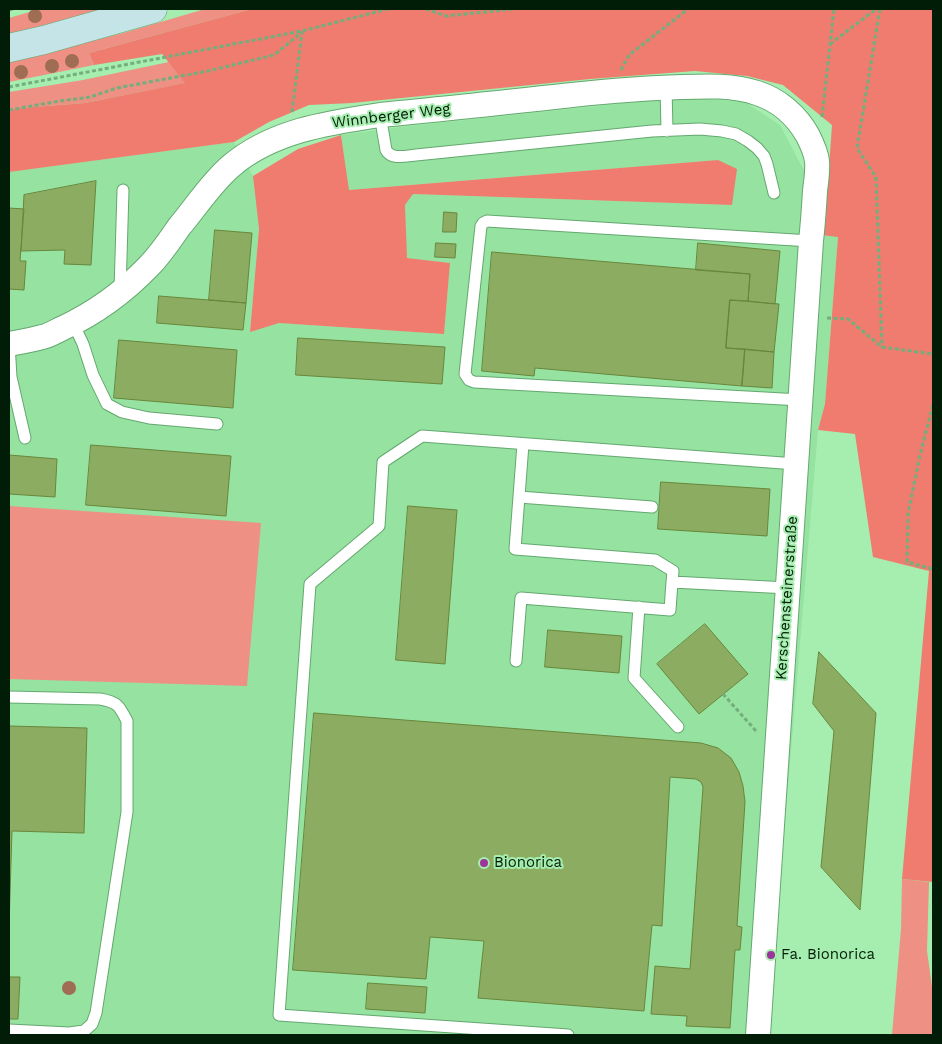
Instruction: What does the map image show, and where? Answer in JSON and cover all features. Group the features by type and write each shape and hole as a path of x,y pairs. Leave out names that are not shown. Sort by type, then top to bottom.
{"main road":[{"path":"9,48 153,9"}],"street":[{"name":"Winnberger Weg","path":"9,344 44,337 97,310 120,293 150,266 216,180 252,151 290,133 333,123 380,115 610,91 666,87 729,87 756,93 780,104 808,135 817,161"},
{"name":"Kerschensteinerstraße","path":"758,1035 817,161"}],"lane":[{"path":"666,87 667,131"},
{"path":"380,115 386,150 392,156 472,150 605,135 700,129 722,131 736,134 758,148 764,156 770,172 774,194"},
{"path":"120,293 123,190"},
{"path":"801,400 474,382 469,380 465,374 481,226 485,221 811,241"},
{"path":"73,323 83,344 93,376 107,404 122,412 149,418 217,424"},
{"path":"9,344 11,377 25,438"},
{"path":"568,1035 279,1015 310,584 379,526 383,462 422,436 796,464"},
{"path":"516,661 521,598 670,610 673,571 655,560 515,549 523,444"},
{"path":"519,497 652,507"},
{"path":"672,582 788,588"},
{"path":"639,607 634,678 678,728"},
{"path":"9,697 100,699 112,701 121,708 126,721 127,812 96,1013 92,1024 84,1032 9,1030"}],"path":[{"path":"9,10 13,9"},
{"path":"9,87 302,31 388,9"},
{"path":"426,9 446,16 514,9"},
{"path":"610,91 629,55 688,9"},
{"path":"821,122 834,9"},
{"path":"830,44 876,9"},
{"path":"880,9 857,148 876,177 882,347"},
{"path":"9,110 90,98 116,88 208,71 274,55 302,31"},
{"path":"290,133 302,31"},
{"path":"806,316 848,318 882,347 933,354"},
{"path":"933,405 908,514 907,562 933,569"},
{"path":"723,694 777,754"}],"shaded area":[{"path":"40,9 107,9 9,34 9,18"},
{"path":"205,9 252,9 89,53 94,65 9,82 9,62 123,33"},
{"path":"252,9 933,9 933,882 902,879 929,571 873,557 855,434 818,430 825,404 838,237 822,235 832,125 783,85 747,76 695,71 590,79 352,103 309,105 269,122 234,142 9,172 9,109 85,103 185,83 162,54 94,65 89,53"},
{"path":"169,62 186,83 85,103 9,109 9,92 83,80"},
{"path":"684,97 745,102 780,125 802,167 827,196 822,235 838,236 825,404 818,430 767,1035 9,1035 9,172 234,142 253,176 259,229 250,331 279,323 444,334 450,263 406,258 405,205 412,194 732,205 718,160 349,190 341,135"},
{"path":"341,135 349,190 718,160 737,169 732,205 413,194 405,205 407,258 450,263 444,334 279,323 250,332 259,229 253,176 298,149"},
{"path":"9,506 261,523 247,686 9,679"},
{"path":"902,879 929,882 927,951 933,994 933,1035 892,1035 901,929"}],"building":[{"path":"96,181 91,265 64,264 65,250 21,251 24,195"},
{"path":"9,208 24,209 20,261 26,261 24,290 9,289"},
{"path":"444,212 457,213 456,232 443,232"},
{"path":"215,230 252,233 246,303 209,300"},
{"path":"436,243 456,244 455,258 435,257"},
{"path":"698,243 780,251 775,304 748,301 750,274 696,270"},
{"path":"492,252 750,274 748,301 730,300 726,348 745,349 742,386 535,368 534,376 482,371"},
{"path":"159,296 246,303 243,330 157,323"},
{"path":"730,300 779,304 774,352 726,348"},
{"path":"298,338 445,347 442,384 296,375"},
{"path":"119,340 237,350 233,408 114,398"},
{"path":"745,349 774,352 772,388 742,386"},
{"path":"91,445 231,456 226,516 86,505"},
{"path":"9,455 57,459 55,497 9,494"},
{"path":"661,482 770,489 767,536 658,529"},
{"path":"408,506 457,510 445,664 396,660"},
{"path":"705,624 748,674 699,714 657,664"},
{"path":"548,630 622,636 619,673 545,667"},
{"path":"819,652 876,713 860,910 821,867 834,731 813,704"},
{"name":"Bionorica","path":"314,713 701,743 718,748 731,758 739,772 745,802 737,926 742,927 740,950 735,950 730,1028 686,1026 687,1016 651,1014 655,966 690,969 703,787 701,782 696,779 670,777 662,926 652,925 644,1011 478,998 484,941 430,937 426,979 293,970"},
{"path":"9,726 87,728 84,833 12,831 9,926"},
{"path":"9,977 20,977 18,1019 9,1019"},
{"path":"368,983 427,987 425,1013 366,1009"}],"place":[{"name":"Bionorica","path":"484,863"},
{"name":"Fa. Bionorica","path":"771,955"}]}
